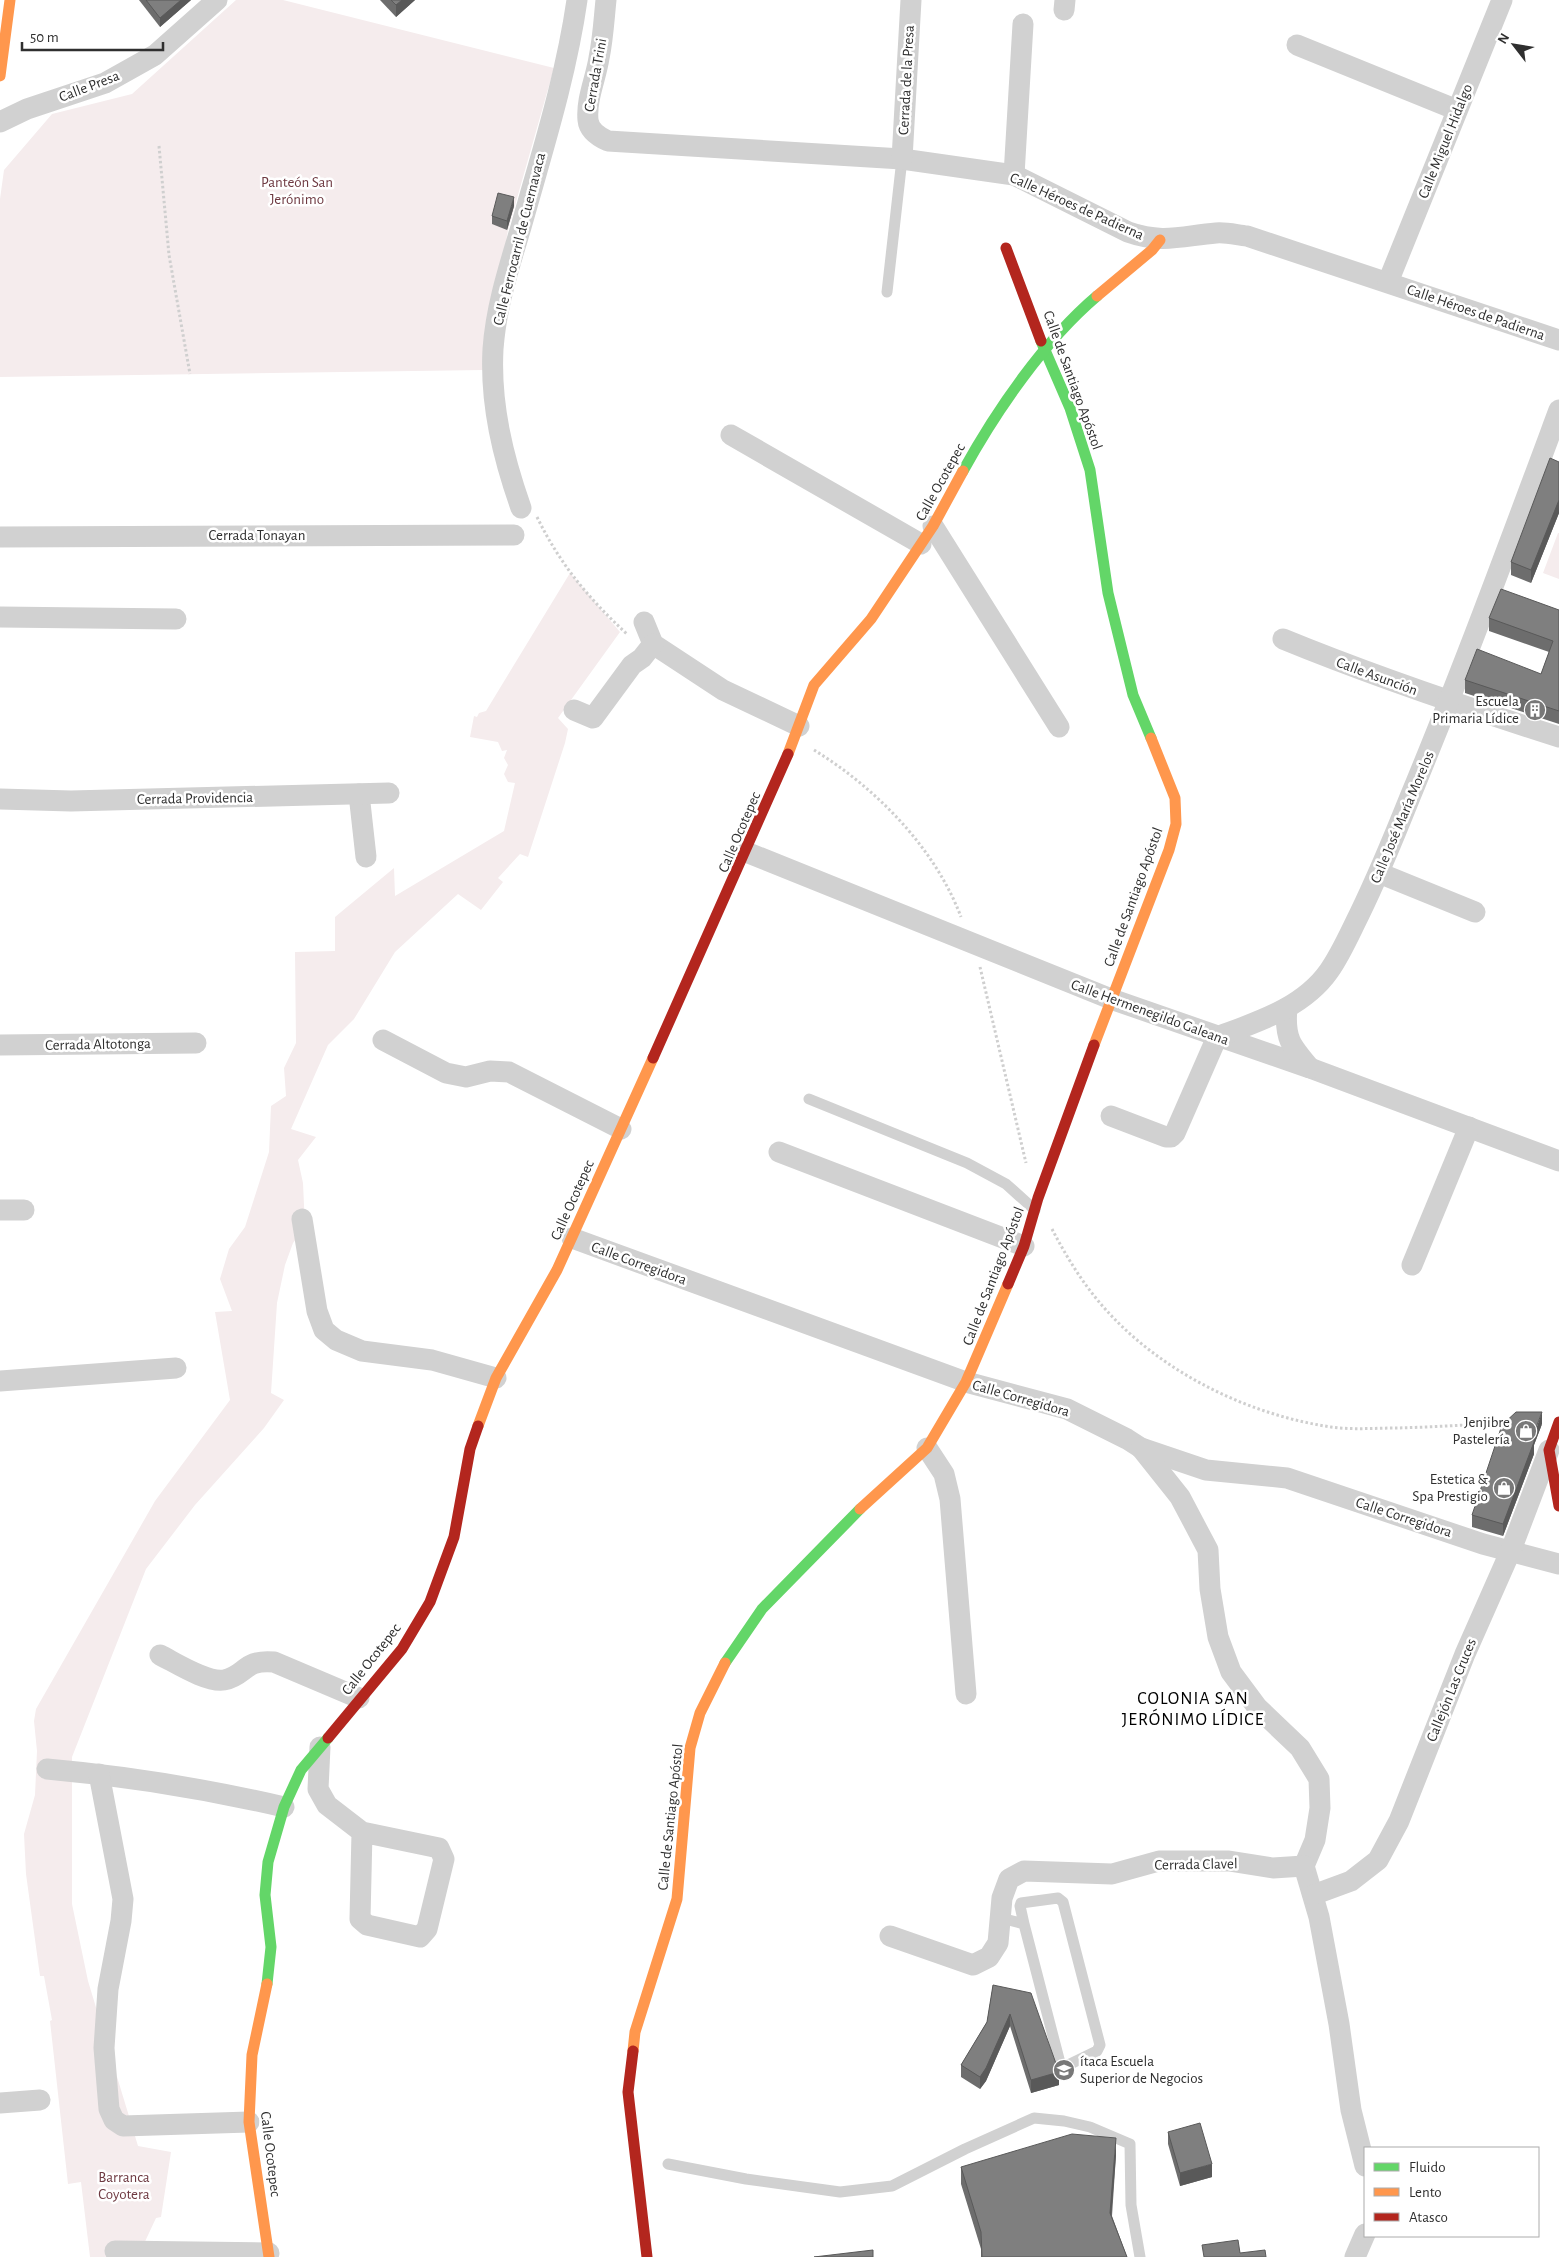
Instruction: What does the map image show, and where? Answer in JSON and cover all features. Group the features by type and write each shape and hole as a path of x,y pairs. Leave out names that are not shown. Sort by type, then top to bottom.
{"street":[{"name":"Calle Presa","path":"0,122 27,109 105,83 146,60 216,0"},
{"name":"Calle Ferrocarril de Cuernavaca","path":"527,509 507,469 498,429 493,380 493,348 499,307 565,67 577,0"},
{"name":"Cerrada Trini","path":"606,0 599,58 589,102 588,120 592,130 600,137 608,140"},
{"name":"Cerrada de la Presa","path":"902,159 911,0"},
{"name":"Calle Miguel Hidalgo","path":"1388,282 1502,0"},
{"path":"0,76 6,14"},
{"path":"1014,175 1023,24"},
{"path":"1298,45 1457,110"},
{"name":"Calle Héroes de Padierna","path":"608,140 902,159 1014,175 1128,232 1144,238 1160,240 1217,233 1246,236 1559,340"},
{"name":"Calle Ocotepec","path":"269,2255 248,2122 252,2055 266,1994 271,1947 264,1895 267,1870 284,1807 302,1770 359,1698 402,1649 430,1602 454,1537 470,1449 496,1378 557,1270 572,1238 746,852 799,726 814,684 871,619 933,526 987,428 1045,350 1079,311 1152,250 1160,240"},
{"name":"Calle de Santiago Apóstol","path":"647,2257 640,2210 628,2092 635,2032 677,1899 690,1748 700,1713 721,1668 762,1609 862,1507 927,1448 966,1382 1024,1246 1110,999 1170,850 1176,824 1175,798 1133,695 1108,593 1090,470 1070,408 1045,350 1006,248"},
{"name":"Calle José María Morelos","path":"1217,1037 1269,1017 1286,1008 1312,989 1329,972 1379,873 1450,702 1559,410"},
{"path":"731,435 921,544"},
{"path":"933,526 1059,727"},
{"name":"Cerrada Tonayan","path":"0,537 514,535"},
{"path":"0,618 176,619"},
{"path":"574,710 593,718 632,665 642,658 643,635"},
{"path":"643,635 723,690 799,726"},
{"name":"Calle Asunción","path":"1282,639 1335,661 1450,702 1559,737"},
{"name":"Cerrada Providencia","path":"0,799 71,801 389,793"},
{"path":"359,794 366,857"},
{"name":"Calle Hermenegildo Galeana","path":"746,852 1110,999 1310,1068 1559,1160"},
{"path":"1379,873 1475,912"},
{"path":"1286,1008 1285,1028 1294,1050 1310,1068"},
{"path":"1111,1116 1166,1137 1171,1137 1175,1133 1217,1037"},
{"path":"383,1040 446,1073 466,1077 490,1071 509,1072 621,1129"},
{"name":"Cerrada Altotonga","path":"0,1045 196,1042"},
{"path":"1412,1265 1468,1127"},
{"path":"779,1152 1024,1246"},
{"path":"0,1210 24,1210"},
{"path":"302,1219 318,1311 324,1330 336,1340 362,1351 432,1360 496,1378"},
{"name":"Calle Corregidora","path":"572,1238 966,1382 1066,1409 1127,1438 1141,1448 1206,1470 1287,1478 1483,1544 1512,1550 1559,1564"},
{"path":"0,1382 176,1368"},
{"path":"1559,1422 1549,1450 1559,1506"},
{"path":"927,1448 944,1474 950,1499 966,1694"},
{"path":"1141,1448 1180,1497 1208,1550 1210,1589 1218,1637 1231,1672 1257,1707 1300,1748 1318,1780 1320,1808 1315,1840 1304,1866 1313,1895 1339,2024 1351,2110 1364,2162"},
{"name":"Callejón Las Cruces","path":"1313,1895 1351,1880 1378,1860 1399,1821 1458,1670 1512,1550 1549,1450"},
{"path":"160,1655 212,1680 225,1680 252,1663 262,1661 274,1662 359,1698"},
{"path":"320,1747 318,1788 327,1805 362,1832 439,1848 443,1852 444,1859 427,1929 420,1937 367,1925 360,1919 362,1832"},
{"path":"47,1769 99,1774 207,1790 284,1807"},
{"path":"99,1774 123,1899 122,1921 108,1989 104,2048 110,2110 114,2120 123,2126 248,2122"},
{"name":"Cerrada Clavel","path":"890,1936 973,1965 989,1957 998,1943 1002,1898 1009,1879 1024,1871 1112,1874 1159,1861 1229,1861 1273,1868 1304,1866"},
{"path":"0,2103 40,2100"},
{"path":"1355,2257 1364,2236"},
{"path":"115,2251 269,2255"}],"lane":[{"path":"887,292 902,159"},
{"path":"809,1099 967,1163 1006,1184 1035,1210"},
{"path":"1058,1898 1063,1902 1100,2045 1097,2051 1066,2066 1060,2063 1024,1924 1021,1903 1058,1898"},
{"path":"1001,1918 1024,1924"},
{"path":"668,2164 746,2179 840,2192 892,2186 965,2149 1034,2118 1064,2121 1090,2128 1130,2144 1130,2205 1140,2257"}],"path":[{"path":"159,146 169,255 190,374"},
{"path":"527,509 572,577 591,600 643,635"},
{"path":"813,750 849,774 896,815 934,866 962,919"},
{"path":"979,963 1028,1170"},
{"path":"1048,1222 1085,1284 1124,1329 1175,1368 1219,1392 1246,1404 1307,1422 1333,1427 1369,1429 1515,1421"}],"green space":[{"name":"Panteón San Jerónimo","path":"236,0 283,0 554,68 508,230 484,370 0,377 0,199 4,170 52,114 132,94"},
{"path":"1559,533 1559,579 1543,573"},
{"name":"Barranca Coyotera","path":"570,573 620,632 558,718 568,729 565,743 528,857 520,854 498,878 503,882 481,910 458,894 395,952 354,1019 328,1045 291,1129 316,1137 298,1160 303,1183 305,1227 293,1243 285,1265 277,1303 271,1393 284,1400 264,1428 195,1505 146,1569 72,1757 72,1904 88,1981 138,2146 171,2152 161,2217 156,2218 142,2248 147,2257 90,2257 81,2182 68,2184 50,2021 52,2020 44,1976 40,1976 26,1874 24,1834 35,1795 37,1751 34,1721 36,1709 155,1501 230,1400 215,1312 232,1311 220,1279 229,1249 245,1227 269,1152 271,1106 286,1096 284,1068 296,1043 295,952 335,951 335,917 394,868 395,896 504,831 515,783 508,782 504,774 508,765 504,758 507,750 502,751 498,742 470,737 474,716 477,717 479,713 486,711"}],"building":[{"path":"146,0 181,0 160,18"},
{"path":"391,0 402,0 396,5"},
{"path":"498,193 514,197 507,221 492,216"},
{"path":"1550,458 1559,462 1559,500 1531,570 1511,562"},
{"path":"1501,589 1559,610 1559,711 1465,680 1477,649 1541,674 1553,641 1489,618"},
{"name":"Estetica & Spa Prestigio","path":"1516,1412 1542,1412 1534,1433 1534,1442 1503,1524 1472,1515 1502,1425"},
{"name":"ítaca Escuela Superior de Negocios","path":"993,1985 1031,1993 1059,2072 1031,2080 1010,2014 986,2068 980,2077 961,2065 987,2022"},
{"path":"1200,2123 1212,2164 1180,2173 1168,2132"},
{"path":"1072,2134 1116,2138 1110,2213 1127,2257 982,2257 981,2232 961,2167"},
{"path":"1238,2240 1240,2253 1265,2250 1266,2257 1204,2257 1202,2245"},
{"path":"873,2250 873,2257 814,2257"}],"traffic: fast":[{"path":"963,471 990,425 1022,378 1058,334 1097,296"},
{"path":"1041,341 1070,408 1090,470 1108,593 1133,695 1151,738"},
{"path":"725,1663 762,1609 860,1509"},
{"path":"267,1984 271,1947 265,1895 268,1862 284,1807 301,1770 328,1738"}],"traffic: slow":[{"path":"0,76 10,0"},
{"path":"1097,296 1152,250 1160,240"},
{"path":"788,754 814,685 871,619 933,526 963,471"},
{"path":"1094,1045 1169,850 1176,824 1175,798 1151,738"},
{"path":"478,1426 496,1378 557,1270 653,1058"},
{"path":"860,1509 927,1448 966,1382 1008,1284"},
{"path":"633,2051 635,2032 677,1899 690,1748 700,1713 725,1663"},
{"path":"267,1984 252,2055 249,2122 269,2257"}],"traffic: jam":[{"path":"1006,248 1041,341"},
{"path":"653,1058 788,754"},
{"path":"1008,1284 1024,1246 1038,1198 1094,1045"},
{"path":"1559,1422 1549,1450 1559,1506"},
{"path":"328,1738 402,1649 430,1602 454,1537 470,1449 478,1426"},
{"path":"633,2051 628,2092 647,2257"}],"place":[{"name":"Escuela Primaria Lídice","path":"1535,710"},
{"name":"Jenjibre Pastelería","path":"1526,1431"},
{"name":"Estetica & Spa Prestigio","path":"1504,1488"},
{"name":"ítaca Escuela Superior de Negocios","path":"1064,2070"}],"district":[{"name":"COLONIA SAN JERÓNIMO LÍDICE","path":"1193,1708"}]}
